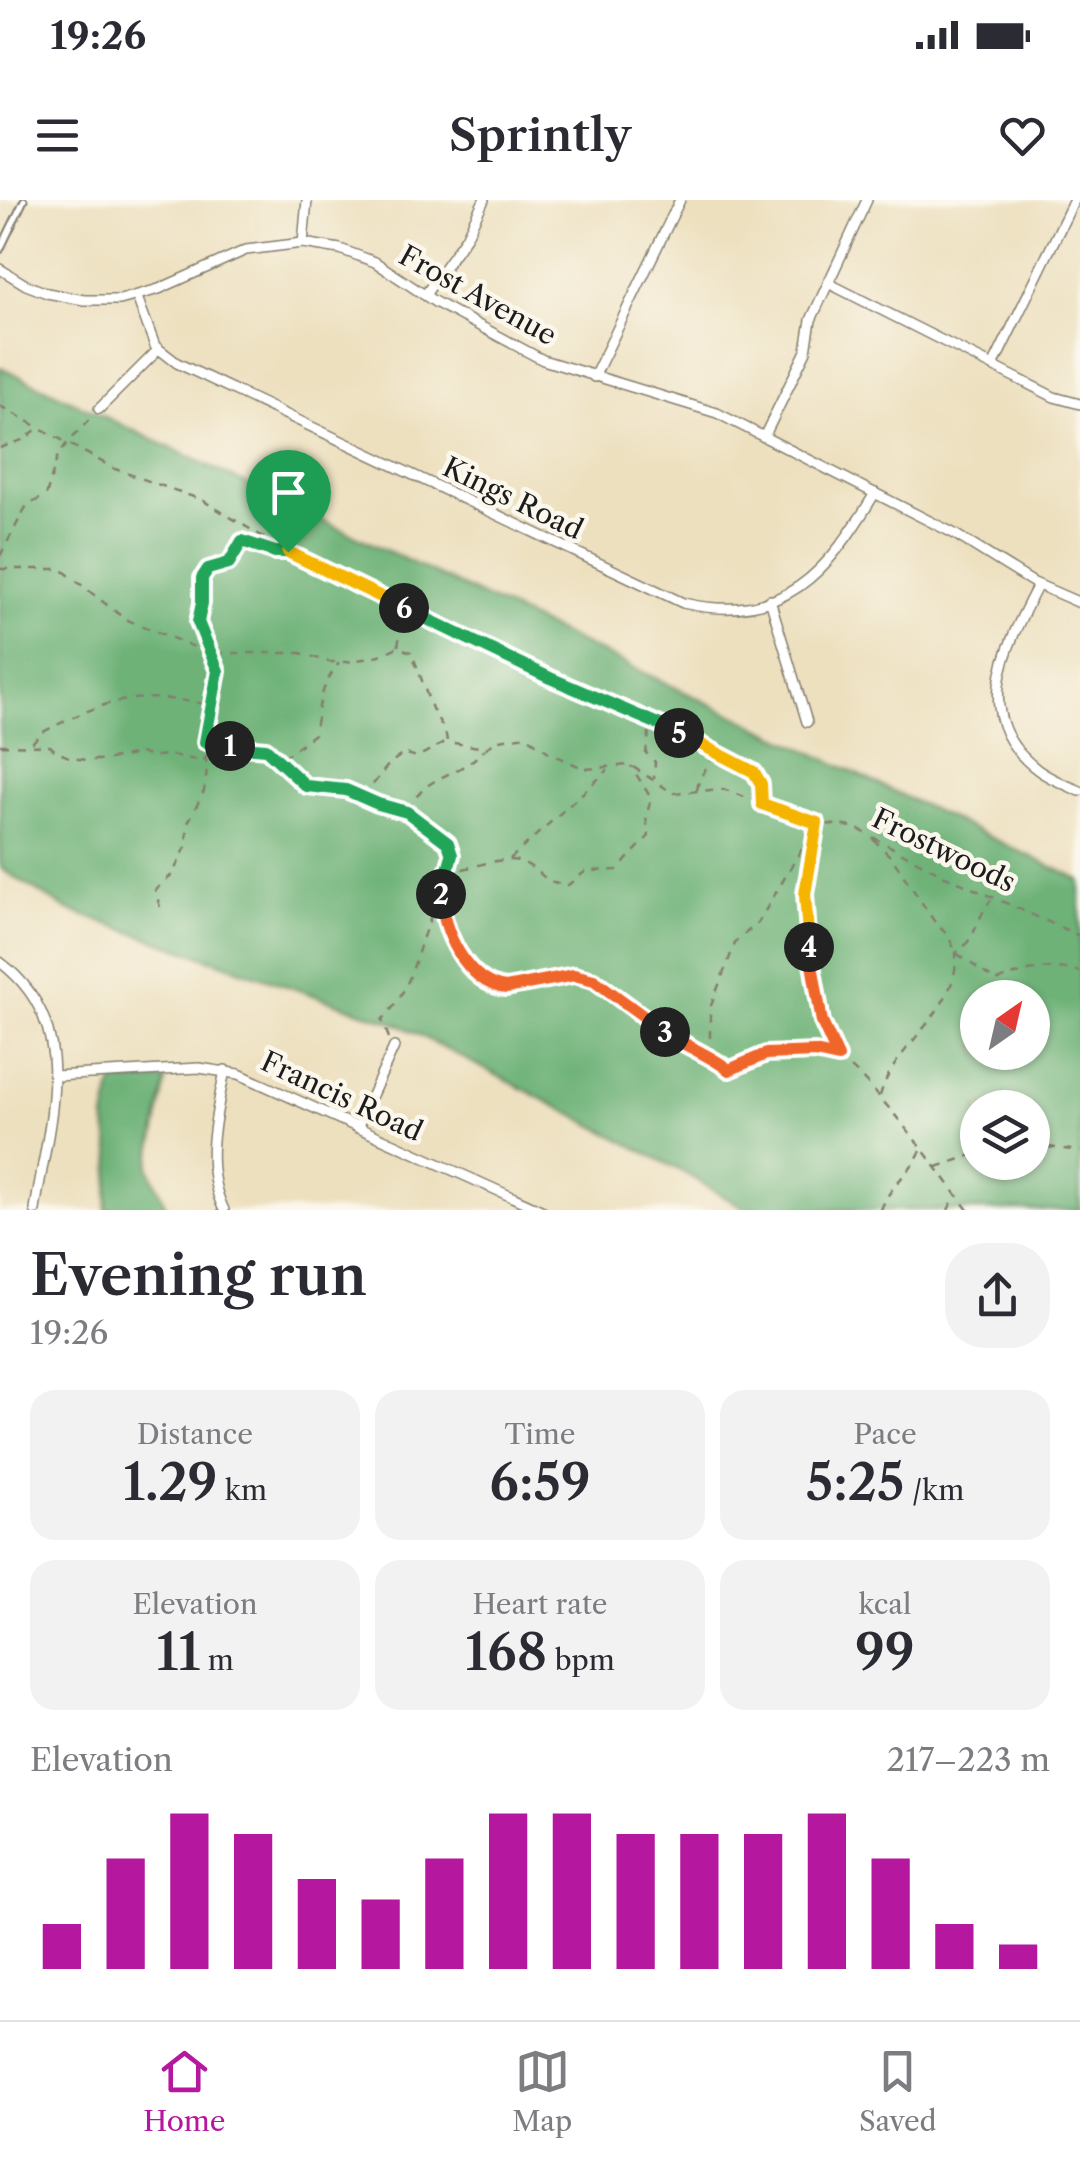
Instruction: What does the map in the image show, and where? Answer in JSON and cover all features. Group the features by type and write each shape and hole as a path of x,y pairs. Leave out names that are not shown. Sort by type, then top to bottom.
{"street":[{"path":"303,244 307,200"},
{"path":"425,295 466,237 484,200"},
{"path":"594,377 680,200"},
{"path":"764,437 806,351 811,320 868,200"},
{"path":"993,366 1074,200"},
{"name":"Frost Avenue","path":"0,270 26,285 64,297 102,300 137,297 246,250 303,244 358,255 544,360 692,403 953,533 1038,585 1080,603"},
{"path":"828,283 1054,396 1080,404"},
{"path":"99,408 158,350 146,328 137,297"},
{"name":"Kings Road","path":"158,350 176,363 668,598 713,608 744,607 802,586 826,567 848,539 875,493"},
{"path":"1038,585 1002,659 1000,712 1013,742 1026,759 1042,773 1080,792"},
{"path":"770,600 807,722"},
{"path":"0,962 20,979 42,1010 54,1048 54,1076 35,1210"},
{"path":"357,1128 394,1046"},
{"path":"224,1210 213,1177 211,1152 225,1070"},
{"name":"Francis Road","path":"54,1076 225,1070 252,1078 542,1210"}],"lane":[{"path":"0,250 24,200"}],"path":[{"path":"0,406 115,469 202,500 288,552 414,614 716,752 754,772 761,784 762,804"},
{"path":"0,556 26,505 46,496 57,458 67,443 99,408"},
{"path":"0,448 25,439 39,428"},
{"path":"160,907 155,890 172,874 186,846 188,823 204,792 205,742 218,671 198,622 202,578 208,569 229,563 242,541 275,552 288,552"},
{"path":"0,568 61,569 125,619 209,653 302,653 340,662 375,657 398,648 411,652 432,708 446,728 447,742"},
{"path":"398,648 403,617 414,614"},
{"path":"281,760 314,734 318,699 340,662"},
{"path":"31,744 41,734 114,700 178,699 211,705"},
{"path":"641,716 650,733 646,753 654,762 654,781"},
{"path":"205,742 266,749 306,786 346,790 407,812 448,843 452,855 464,868 509,860 525,863 549,883 568,885 586,871 618,870 649,836 646,818 651,798 630,765 585,770 550,754 526,736 498,740 472,763 424,785 407,812"},
{"path":"363,797 389,764 404,753 417,757 447,742 486,748"},
{"path":"0,745 50,746 71,759 122,758 141,753 153,759 170,754 194,761 206,758"},
{"path":"696,792 698,780 716,752"},
{"name":"Frostwoods","path":"630,765 673,794 723,789 817,823 854,827 900,854 1080,936"},
{"path":"509,860 609,769"},
{"path":"710,1054 710,1008 736,941 758,923 817,823"},
{"path":"817,823 805,894 812,980 822,1022 838,1057 880,1097 968,1210"},
{"path":"870,836 892,858 948,936 956,953 957,970 937,1014 885,1078 880,1097"},
{"path":"452,855 441,888 441,910 455,946 470,967 494,986 506,988 574,975 594,980 689,1048 710,1054 729,1070 766,1054 815,1052 838,1057"},
{"path":"956,953 977,931 982,912 992,897"},
{"path":"394,1046 382,1020 402,999 414,972 422,936 432,914 441,910"},
{"path":"956,953 996,981 1036,968 1059,966 1080,972"},
{"path":"1050,1147 1080,1151"},
{"path":"881,1210 891,1186 915,1163 921,1150"},
{"path":"935,1168 960,1159"},
{"path":"948,1210 956,1195"}],"green space":[{"path":"0,367 1080,880 1080,1210 747,1210 681,1171 400,1025 68,910 0,868"},
{"path":"166,1079 149,1167 167,1210 106,1210 111,1157 105,1118 113,1082"}],"route":[{"path":"242,541 275,552 288,552 550,678 682,734 754,772 761,784 762,804 817,823 805,894 807,928 812,980 822,1022 838,1057 815,1052 766,1054 729,1070 710,1054 689,1048 594,980 574,975 506,988 494,986 470,967 446,928 441,888 452,855 448,843 407,812 346,790 306,786 266,749 205,742 218,671 198,622 202,578 208,569 229,563 242,541"}]}
